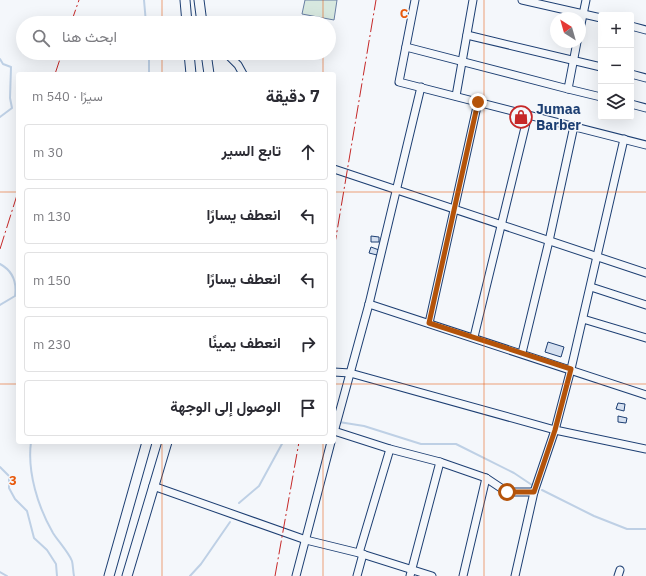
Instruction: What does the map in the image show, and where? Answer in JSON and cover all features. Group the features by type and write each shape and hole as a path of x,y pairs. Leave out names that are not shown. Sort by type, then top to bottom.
{"main road":[{"path":"185,0 186,16"},
{"path":"199,0 201,16"},
{"path":"190,60 191,72"},
{"path":"207,60 209,72"},
{"path":"109,576 146,444"},
{"path":"127,576 166,444"}],"street":[{"path":"415,0 398,82 646,145"},
{"path":"456,96 473,0"},
{"path":"522,0 578,12"},
{"path":"583,12 586,0"},
{"path":"586,14 598,17"},
{"path":"634,27 646,30"},
{"path":"467,35 598,65"},
{"path":"406,47 598,96"},
{"path":"568,89 576,48"},
{"path":"233,60 242,72"},
{"path":"634,75 646,78"},
{"path":"336,425 398,190 422,87"},
{"path":"429,323 478,102"},
{"path":"634,105 646,108"},
{"path":"474,337 528,115"},
{"path":"522,353 549,241 574,126"},
{"path":"514,576 534,492 555,430 571,369 624,139"},
{"path":"336,170 646,273"},
{"path":"591,287 646,306"},
{"path":"369,304 474,337 646,395"},
{"path":"583,319 646,338"},
{"path":"336,372 350,373 555,430 646,449"},
{"path":"336,430 390,449 440,462 486,478 507,492 534,492"},
{"path":"296,576 330,444"},
{"path":"357,576 361,554 390,449"},
{"path":"411,573 440,462"},
{"path":"464,576 486,478"},
{"path":"154,486 306,540 361,554 411,573 432,576"}],"shaded area":[{"path":"305,0 337,0 335,16 313,16 302,14"}],"building":[{"path":"371,236 379,237 379,242 371,242"},
{"path":"371,247 379,250 377,255 369,253"},
{"path":"548,342 564,347 561,357 545,352"},
{"path":"618,403 625,404 624,411 616,409"},
{"path":"618,416 627,418 626,423 618,422"}],"waterway":[{"path":"144,0 145,16"},
{"path":"0,59 3,64 11,67 10,98 12,108 0,117"},
{"path":"149,60 149,72"},
{"path":"0,264 8,270 15,282 15,296 0,305"},
{"path":"339,422 364,426 421,444 456,444 514,473 532,485"},
{"path":"31,444 32,477 38,501 53,533 71,558 74,576"},
{"path":"239,503 259,486 282,444"},
{"path":"0,467 9,476 9,488 15,499 27,511 34,538 47,550 56,564 57,576"},
{"path":"542,490 594,516 627,529 646,529"},
{"path":"190,576 201,564 230,522"},
{"path":"0,572 7,576"}],"power":[{"path":"73,16 79,0"},
{"path":"336,237 376,0"},
{"path":"56,72 60,60"},
{"path":"0,249 16,198"},
{"path":"275,576 299,444"}],"place":[{"name":"Jumaa Barber","path":"521,117"}],"route":[{"path":"478,102 429,323 571,369 555,430 534,492 507,492"}]}
